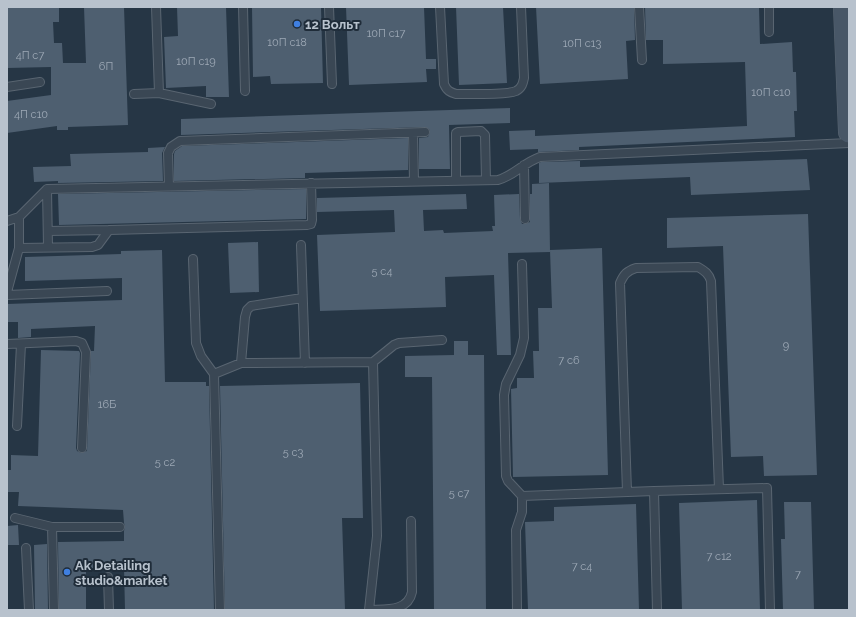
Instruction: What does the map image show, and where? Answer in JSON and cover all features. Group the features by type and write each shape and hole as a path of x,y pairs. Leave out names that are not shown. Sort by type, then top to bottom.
{"main road":[{"path":"844,7 849,132"}],"lane":[{"path":"156,7 159,93"},
{"path":"243,7 245,91"},
{"path":"329,7 332,84"},
{"path":"440,7 444,84 446,89 456,94 510,92 520,88 523,84 521,7"},
{"path":"639,7 642,60"},
{"path":"769,7 769,32"},
{"path":"7,87 40,82"},
{"path":"134,94 159,93 211,104"},
{"path":"456,180 455,136 458,132 474,131 481,131 485,135 486,180"},
{"path":"168,186 168,153 171,146 180,140 425,132"},
{"path":"413,133 414,181"},
{"path":"7,221 19,217 48,188 498,180 508,177 530,160 540,157 849,143"},
{"path":"524,165 525,219"},
{"path":"48,231 307,225 311,224 312,220 311,183"},
{"path":"48,188 48,247"},
{"path":"19,217 19,248 7,294 107,290"},
{"path":"19,248 92,247 98,245 109,230"},
{"path":"301,245 305,363"},
{"path":"193,259 196,343 201,356 214,374 220,610"},
{"path":"518,610 516,530 522,512 522,496 508,481 506,476 504,395 506,384 520,355 524,338 522,264"},
{"path":"627,492 620,283 623,275 629,270 636,268 698,267 705,270 709,275 711,281 719,489"},
{"path":"241,363 247,310 251,306 302,298"},
{"path":"214,374 241,363 374,362 394,345 399,343 442,340"},
{"path":"7,344 76,341 82,343 86,352 82,448"},
{"path":"17,426 20,344"},
{"path":"374,362 377,536 369,610 403,606 411,599 411,521"},
{"path":"522,496 767,488 770,610"},
{"path":"654,491 657,610"},
{"path":"15,518 52,527 120,527"},
{"path":"52,527 54,610"},
{"path":"26,548 28,610"},
{"path":"108,577 109,610"}],"building":[{"path":"7,7 59,7 59,22 53,22 54,43 62,43 63,63 86,63 84,7 124,7 128,125 68,127 68,130 57,130 57,126 7,133 7,101 51,95 51,67 7,68"},
{"path":"177,7 226,7 229,97 206,97 206,86 166,88 164,37 178,36"},
{"path":"252,7 321,7 323,83 271,84 270,76 253,77"},
{"path":"346,7 424,7 426,59 436,59 436,69 426,69 427,82 349,85"},
{"path":"456,7 503,7 507,83 459,85"},
{"path":"536,7 634,7 635,40 626,41 628,79 540,84"},
{"path":"645,7 759,7 760,44 792,42 793,72 796,72 797,111 794,111 795,137 579,147 579,150 538,152 538,149 510,150 509,131 535,130 535,136 747,126 745,62 663,64 663,40 646,40"},
{"path":"510,108 510,123 449,125 450,169 419,169 419,138 428,137 430,132 429,129 425,127 181,135 181,119"},
{"path":"408,138 408,170 305,173 305,178 174,181 174,154 175,151 182,146"},
{"path":"165,147 162,153 163,181 34,182 33,167 71,166 70,154 148,152 148,148"},
{"path":"807,159 810,190 691,195 690,177 539,183 539,163 541,162 580,161 580,167"},
{"path":"549,183 550,252 508,253 511,355 497,355 494,275 445,277 446,307 320,311 317,235 395,232 394,210 317,212 317,198 466,194 467,209 423,210 424,231 443,230 444,233 493,231 492,226 495,226 494,195 519,194 520,219 522,224 525,224 530,222 530,194 532,194 532,184"},
{"path":"306,189 306,219 59,225 58,194"},
{"path":"808,214 817,475 764,476 763,456 731,457 723,246 667,248 667,218"},
{"path":"258,242 259,292 230,293 228,243"},
{"path":"602,248 608,475 513,477 511,389 517,388 517,378 534,378 533,351 539,351 538,308 552,308 550,250"},
{"path":"162,250 165,382 206,382 206,386 209,386 214,610 125,610 124,568 86,568 86,610 59,610 58,542 124,541 125,527 123,510 18,506 19,492 7,492 8,470 11,470 11,455 38,456 41,350 79,351 80,353 76,448 77,451 81,453 87,451 91,351 94,351 95,326 31,329 31,337 18,338 18,322 7,322 7,304 122,300 122,278 25,281 25,257 121,254 121,251"},
{"path":"454,341 468,341 468,355 484,355 486,610 434,610 432,377 405,377 405,356 454,355"},
{"path":"360,383 363,518 342,518 345,610 225,610 220,386"},
{"path":"757,500 760,610 682,610 679,503"},
{"path":"784,502 811,502 814,610 783,610 781,539 785,539"},
{"path":"636,504 639,610 528,610 525,522 554,521 554,507"},
{"path":"18,525 19,545 7,545 7,526"},
{"path":"47,544 48,610 35,610 34,545"}],"place":[{"name":"12 Вольт","path":"297,24"},
{"name":"Ak Detailing studio&market","path":"67,572"}]}
